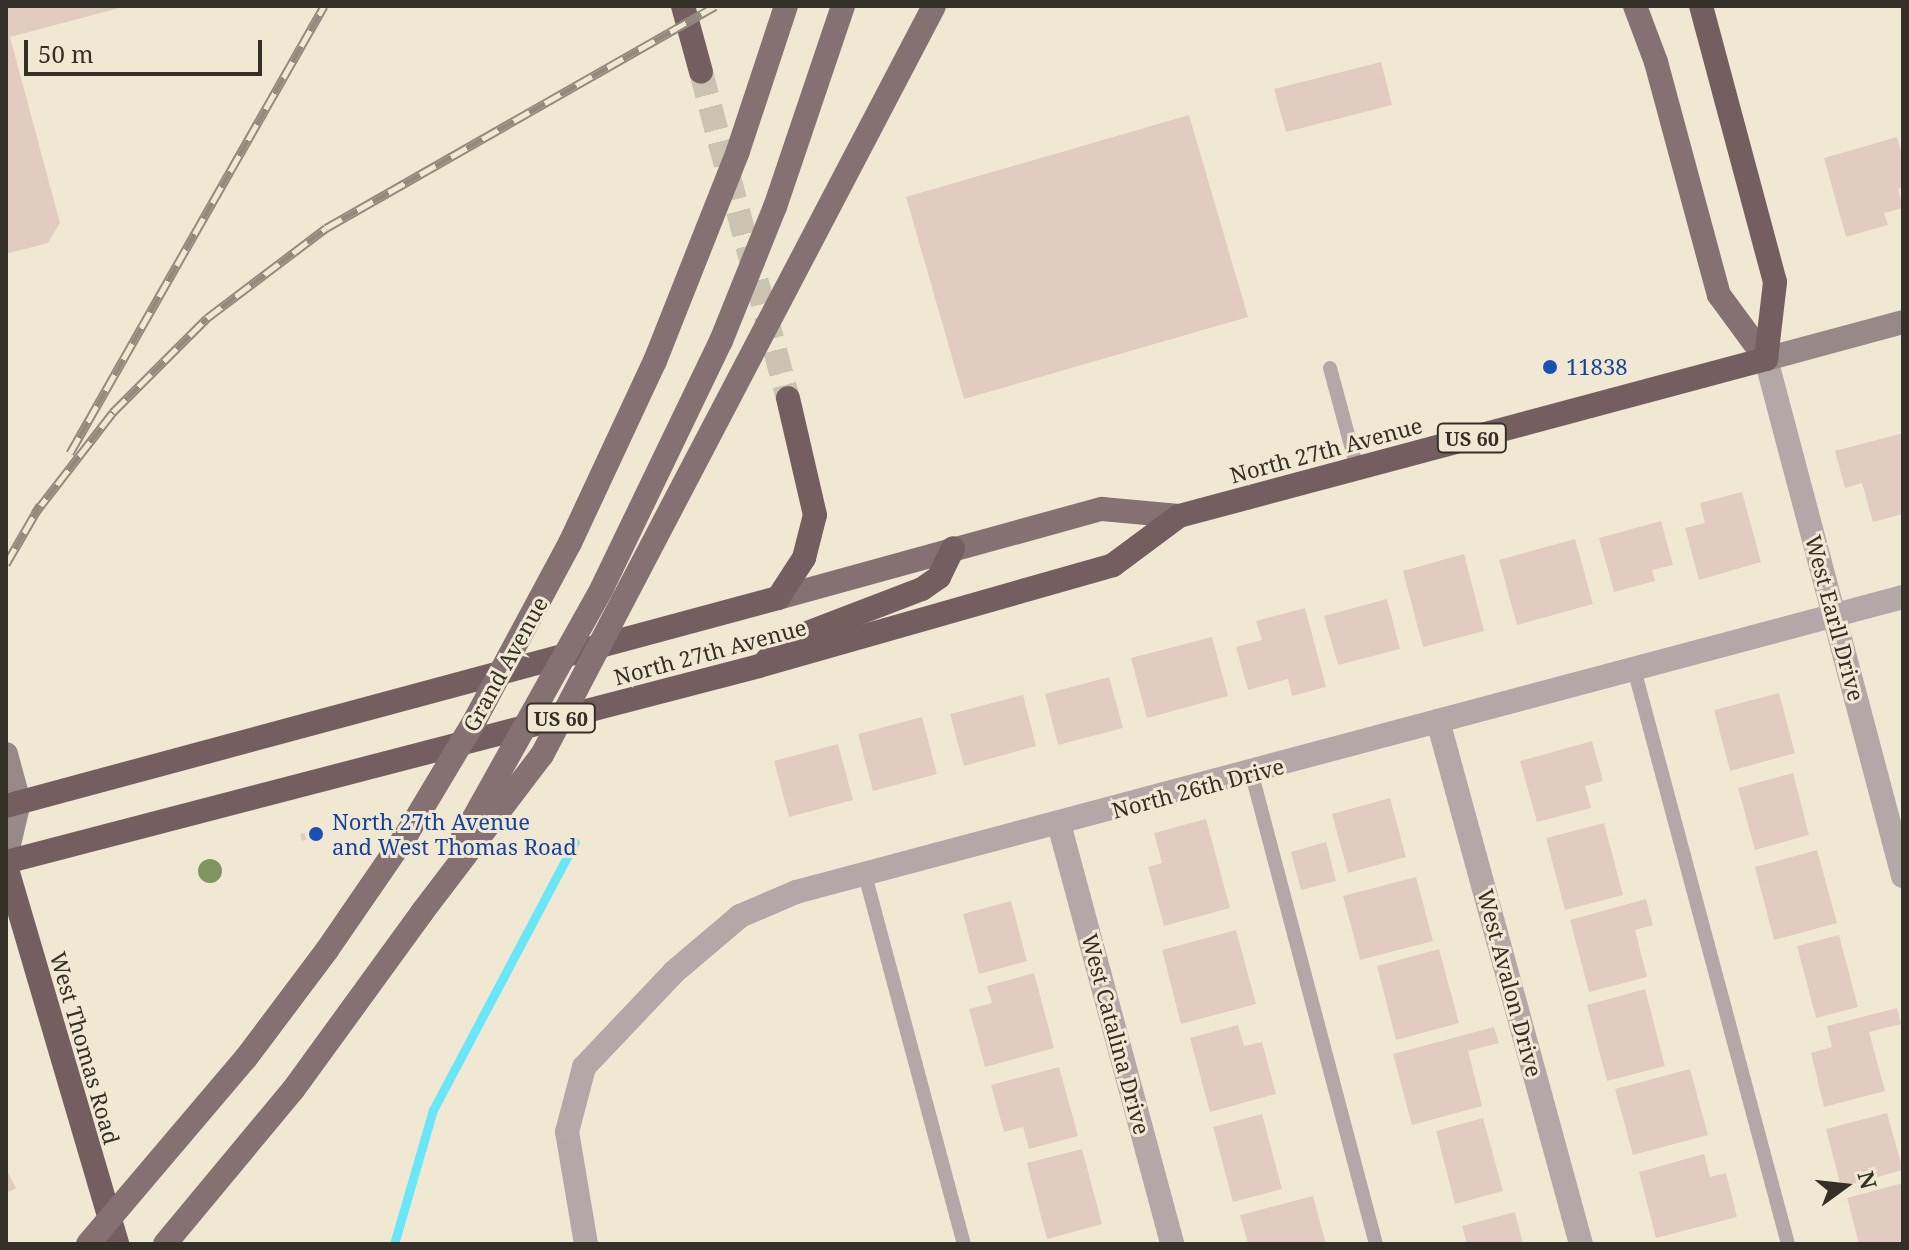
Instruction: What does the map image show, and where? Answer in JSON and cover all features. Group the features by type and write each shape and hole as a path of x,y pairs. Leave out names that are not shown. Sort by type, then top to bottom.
{"highway":[{"path":"683,6 701,72"},
{"path":"1701,6 1775,282 1766,359"},
{"name":"North 27th Avenue","path":"6,862 759,666 1113,565 1179,516 1766,359"},
{"path":"778,598 804,558 815,515 788,398"},
{"path":"759,666 789,640 922,589 939,577 953,548"},
{"name":"North 27th Avenue","path":"13,804 778,598"},
{"name":"West Thomas Road","path":"6,862 117,1244"}],"main road":[{"name":"Grand Avenue","path":"88,1244 246,1058 327,950 408,832 482,708 570,543 655,361 738,151 786,6"},
{"path":"423,911 602,588 665,461 775,207 843,6"},
{"path":"165,1244 293,1090 423,911 542,755 934,6"},
{"path":"1635,6 1656,62 1719,295 1766,359"},
{"name":"North 27th Avenue","path":"1766,359 1903,322"},
{"name":"North 27th Avenue","path":"778,598 1102,509 1179,516"},
{"name":"West Thomas Road","path":"6,754 13,804 6,862"}],"street":[{"name":"West Earll Drive","path":"1766,359 1903,876"},
{"name":"North 26th Drive","path":"586,1244 567,1132 571,1101 584,1067 674,972 740,916 796,892 1252,775 1438,721 1903,597"},
{"name":"West Avalon Drive","path":"1438,721 1581,1244"},
{"name":"West Catalina Drive","path":"1059,824 1172,1244"}],"lane":[{"path":"1330,368 1357,468"},
{"path":"1634,669 1788,1244"},
{"path":"1252,775 1376,1244"},
{"path":"865,875 964,1244"}],"building":[{"path":"6,6 123,7 10,37 60,223 48,243 6,254"},
{"path":"1381,62 1392,105 1286,132 1274,89"},
{"path":"1189,115 1248,317 964,399 906,197"},
{"path":"1897,137 1903,158 1903,187 1898,189 1903,208 1884,213 1888,225 1846,237 1824,158"},
{"path":"1903,433 1903,514 1873,522 1862,483 1845,488 1835,451"},
{"path":"1742,492 1761,562 1699,580 1685,528 1705,523 1700,503"},
{"path":"1661,521 1673,565 1652,570 1655,581 1614,592 1599,538"},
{"path":"1575,539 1593,604 1517,625 1499,560"},
{"path":"1464,554 1484,631 1423,647 1403,571"},
{"path":"1387,599 1400,649 1338,665 1324,616"},
{"path":"1305,608 1326,687 1292,696 1288,679 1248,690 1236,647 1262,640 1256,621"},
{"path":"1212,637 1228,696 1147,718 1131,658"},
{"path":"1109,677 1123,728 1058,745 1045,694"},
{"path":"1779,693 1795,753 1730,771 1714,710"},
{"path":"1023,695 1036,746 964,766 950,714"},
{"path":"922,717 937,774 873,791 858,734"},
{"path":"1592,741 1603,781 1585,786 1591,808 1537,822 1520,761"},
{"path":"838,744 853,800 789,817 774,761"},
{"path":"1793,773 1809,835 1755,850 1738,788"},
{"path":"1390,798 1406,857 1348,873 1332,814"},
{"path":"1206,819 1230,908 1164,926 1148,867 1162,863 1154,833"},
{"path":"1604,823 1623,895 1565,910 1546,838"},
{"path":"318,830 320,836 302,841 300,834"},
{"path":"1326,842 1336,881 1301,890 1291,852"},
{"path":"1817,850 1837,923 1774,940 1755,867"},
{"path":"1416,877 1433,941 1360,960 1343,896"},
{"path":"1646,899 1653,925 1635,930 1647,977 1589,992 1570,920"},
{"path":"1011,901 1027,961 979,974 963,914"},
{"path":"1236,930 1256,1004 1181,1024 1162,950"},
{"path":"1839,935 1858,1007 1816,1018 1797,946"},
{"path":"1439,949 1459,1023 1396,1040 1377,966"},
{"path":"1034,973 1054,1048 985,1067 969,1009 992,1003 987,986"},
{"path":"1645,989 1665,1066 1607,1081 1587,1005"},
{"path":"1897,1008 1901,1024 1869,1032 1885,1091 1824,1107 1811,1053 1832,1047 1827,1026"},
{"path":"1238,1025 1244,1046 1262,1042 1276,1094 1210,1112 1190,1038"},
{"path":"1494,1027 1499,1043 1468,1051 1482,1106 1412,1125 1393,1054"},
{"path":"1059,1067 1078,1136 1029,1149 1023,1127 1004,1132 991,1085"},
{"path":"1690,1069 1708,1135 1633,1155 1615,1089"},
{"path":"1887,1113 1903,1170 1841,1187 1826,1129"},
{"path":"1262,1114 1282,1189 1233,1202 1213,1127"},
{"path":"1483,1118 1503,1191 1455,1204 1436,1131"},
{"path":"1082,1149 1102,1224 1047,1239 1027,1163"},
{"path":"1704,1154 1710,1177 1726,1173 1737,1217 1656,1238 1639,1172"},
{"path":"6,1169 16,1188 9,1192 6,1186"},
{"path":"1903,1183 1903,1244 1859,1244 1847,1198"},
{"path":"1313,1196 1326,1244 1248,1244 1240,1215"},
{"path":"1515,1212 1523,1244 1467,1244 1462,1226"}],"waterway":[{"path":"394,1244 433,1110 575,842"}],"tunnel":[{"path":"701,72 788,398"}],"railway":[{"path":"70,453 324,6"},
{"path":"35,513 113,412 207,318 326,228 715,6"},
{"path":"6,564 40,505"}],"place":[{"name":"11838","path":"1550,367"},
{"name":"North 27th Avenue and West Thomas Road","path":"316,834"}]}
